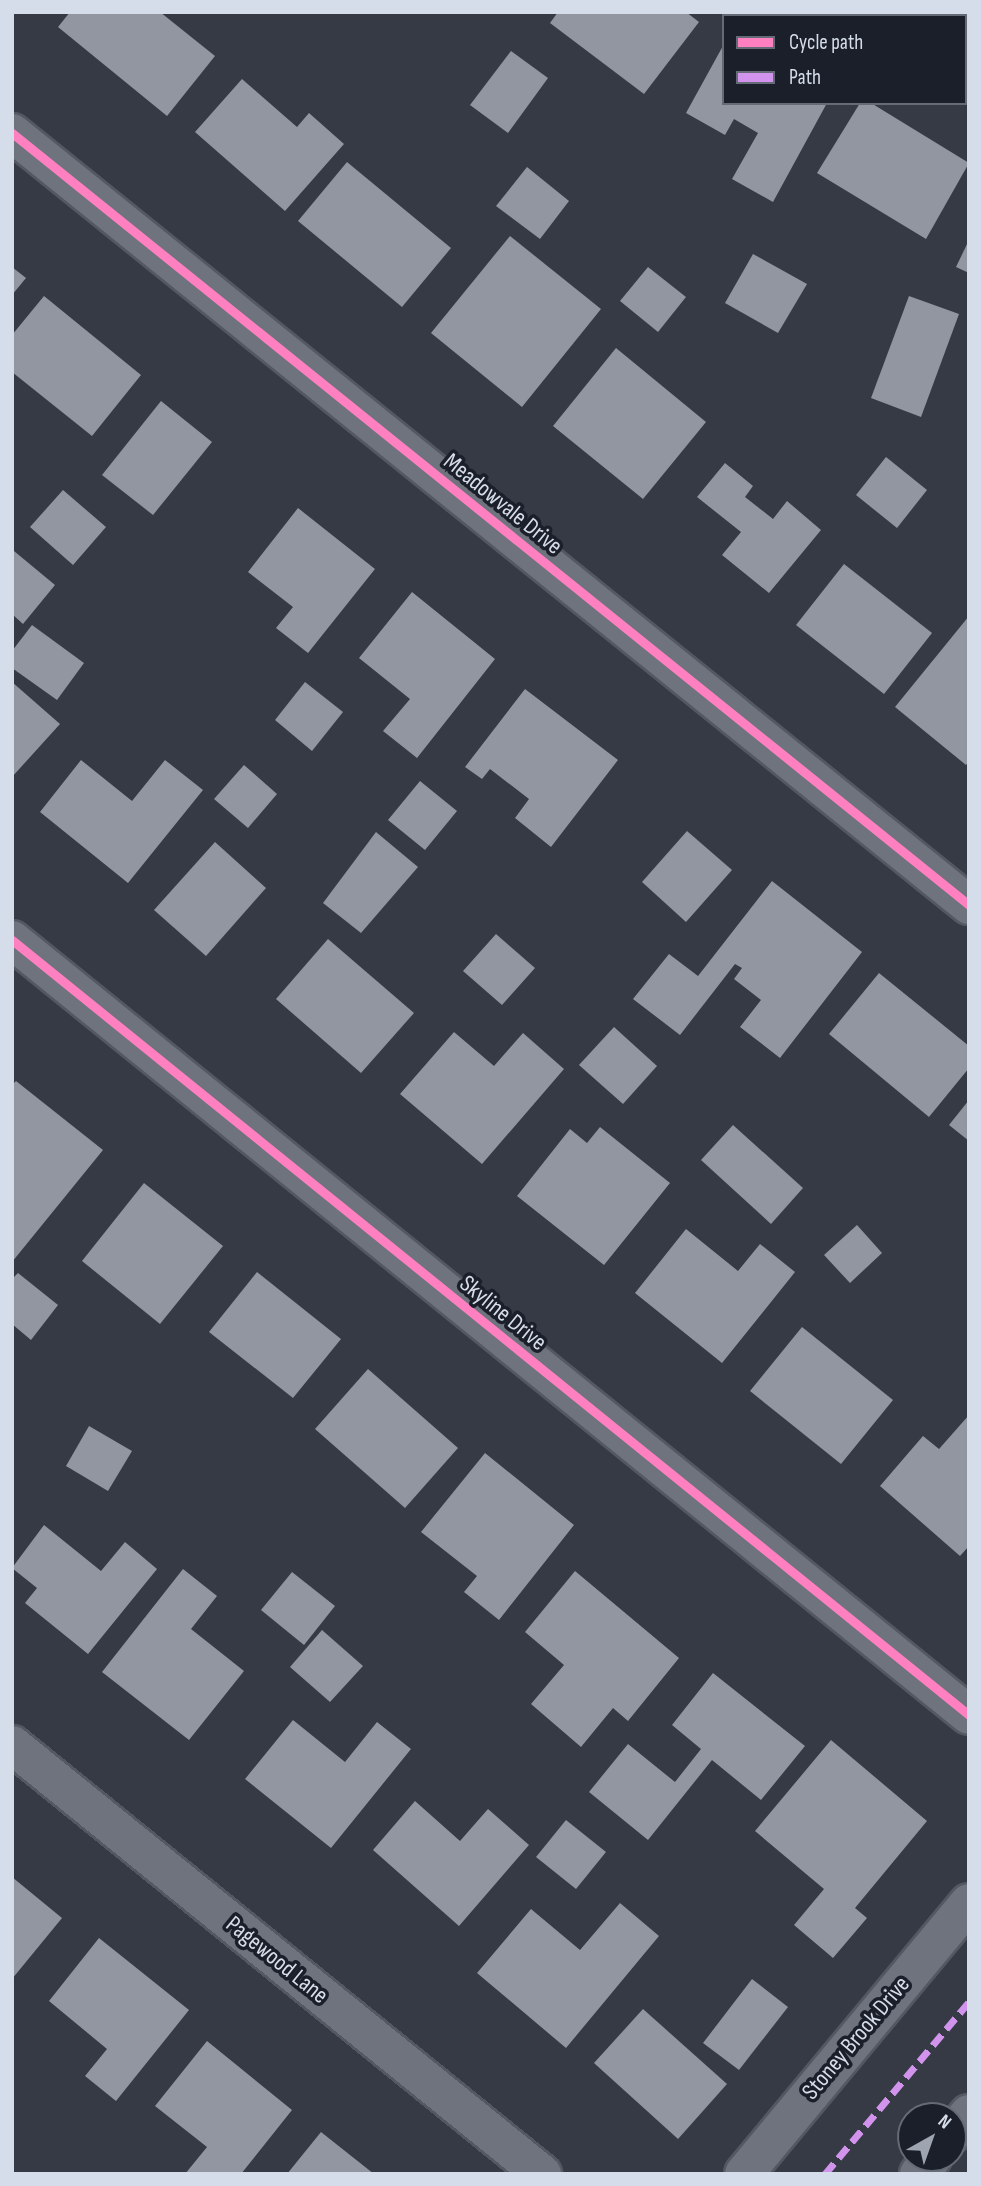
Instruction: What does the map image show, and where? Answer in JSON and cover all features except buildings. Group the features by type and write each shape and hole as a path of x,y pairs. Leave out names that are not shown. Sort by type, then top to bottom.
{"street":[{"name":"Meadowvale Drive","path":"12,133 969,905"},
{"name":"Skyline Drive","path":"12,940 969,1715"},
{"name":"Pagewood Lane","path":"12,1745 542,2174"},
{"name":"Stoney Brook Drive","path":"744,2174 969,1903"}],"marked path":[{"path":"825,2174 969,2002"}],"cycle path":[{"path":"12,133 969,905"},
{"path":"12,940 969,1715"}]}
